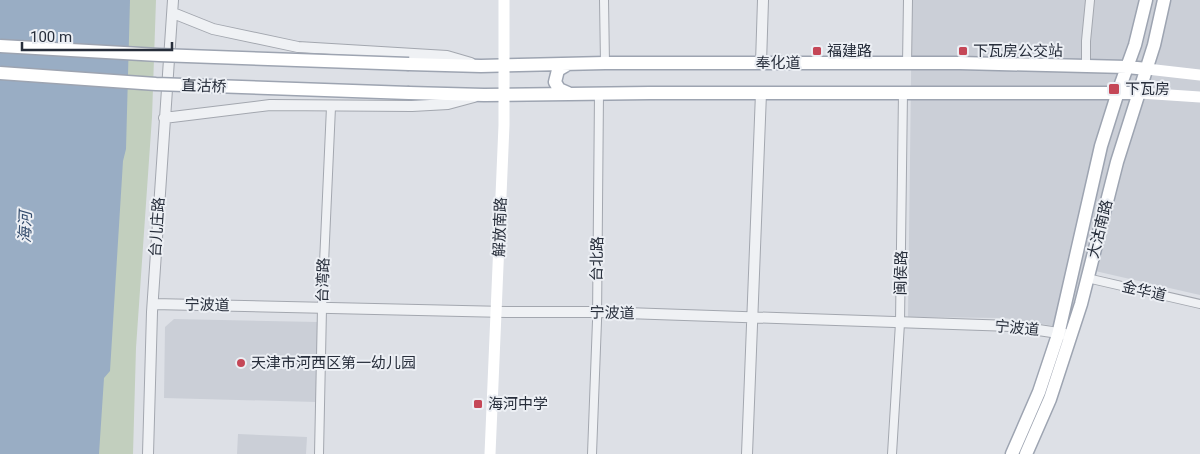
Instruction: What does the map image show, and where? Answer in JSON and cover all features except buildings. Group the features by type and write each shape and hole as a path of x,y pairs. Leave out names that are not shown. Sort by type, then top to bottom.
{"main road":[{"name":"解放南路","path":"490,454 505,94 504,0"},
{"name":"大沽南路","path":"1026,454 1050,398 1065,334 1101,146 1135,45 1146,0"},
{"name":"大沽南路","path":"1012,454 1088,278 1117,162 1140,93 1164,0"},
{"name":"直沽桥","path":"0,46 159,55 409,64"},
{"name":"奉化道","path":"409,64 505,66 605,63 960,63 1146,69"},
{"path":"568,64 557,73 555,82 559,89 571,93"},
{"path":"1146,69 1200,75"},
{"name":"直沽桥","path":"0,73 156,84 409,93"},
{"name":"奉化道","path":"409,93 484,95 571,93 1140,93"},
{"path":"1140,93 1200,97"}],"street":[{"name":"台儿庄路","path":"148,454 153,304 173,0"},
{"path":"604,0 605,63"},
{"path":"761,63 763,0"},
{"path":"907,64 908,0"},
{"path":"1086,66 1086,41 1090,0"},
{"path":"173,12 213,29 298,47 447,56 482,66"},
{"name":"闽侯路","path":"892,454 900,323 903,92"},
{"name":"台北路","path":"592,454 597,312 599,93"},
{"path":"747,454 761,93"},
{"path":"164,118 270,105 331,107 448,104 484,95"},
{"name":"台湾路","path":"319,454 322,308 331,107"},
{"name":"金华道","path":"1088,278 1200,304"},
{"name":"宁波道","path":"153,304 496,312 597,312 1012,326 1065,334"}],"shaded area":[{"name":"下瓦房","path":"912,0 1200,0 1200,295 1095,271 1080,330 1004,318 908,317"},
{"name":"天津市河西区第一幼儿园","path":"174,319 318,322 316,402 164,398 165,327"},
{"path":"238,434 307,437 306,454 237,454"}],"green space":[{"path":"0,0 156,0 152,117 136,348 133,454 0,454"}],"water":[{"name":"海河","path":"0,0 130,0 126,149 123,161 110,371 104,378 99,454 0,454"}],"place":[{"name":"福建路","path":"817,51"},
{"name":"下瓦房公交站","path":"963,51"},
{"name":"下瓦房","path":"1114,89"},
{"name":"天津市河西区第一幼儿园","path":"241,363"},
{"name":"海河中学","path":"478,404"}]}
